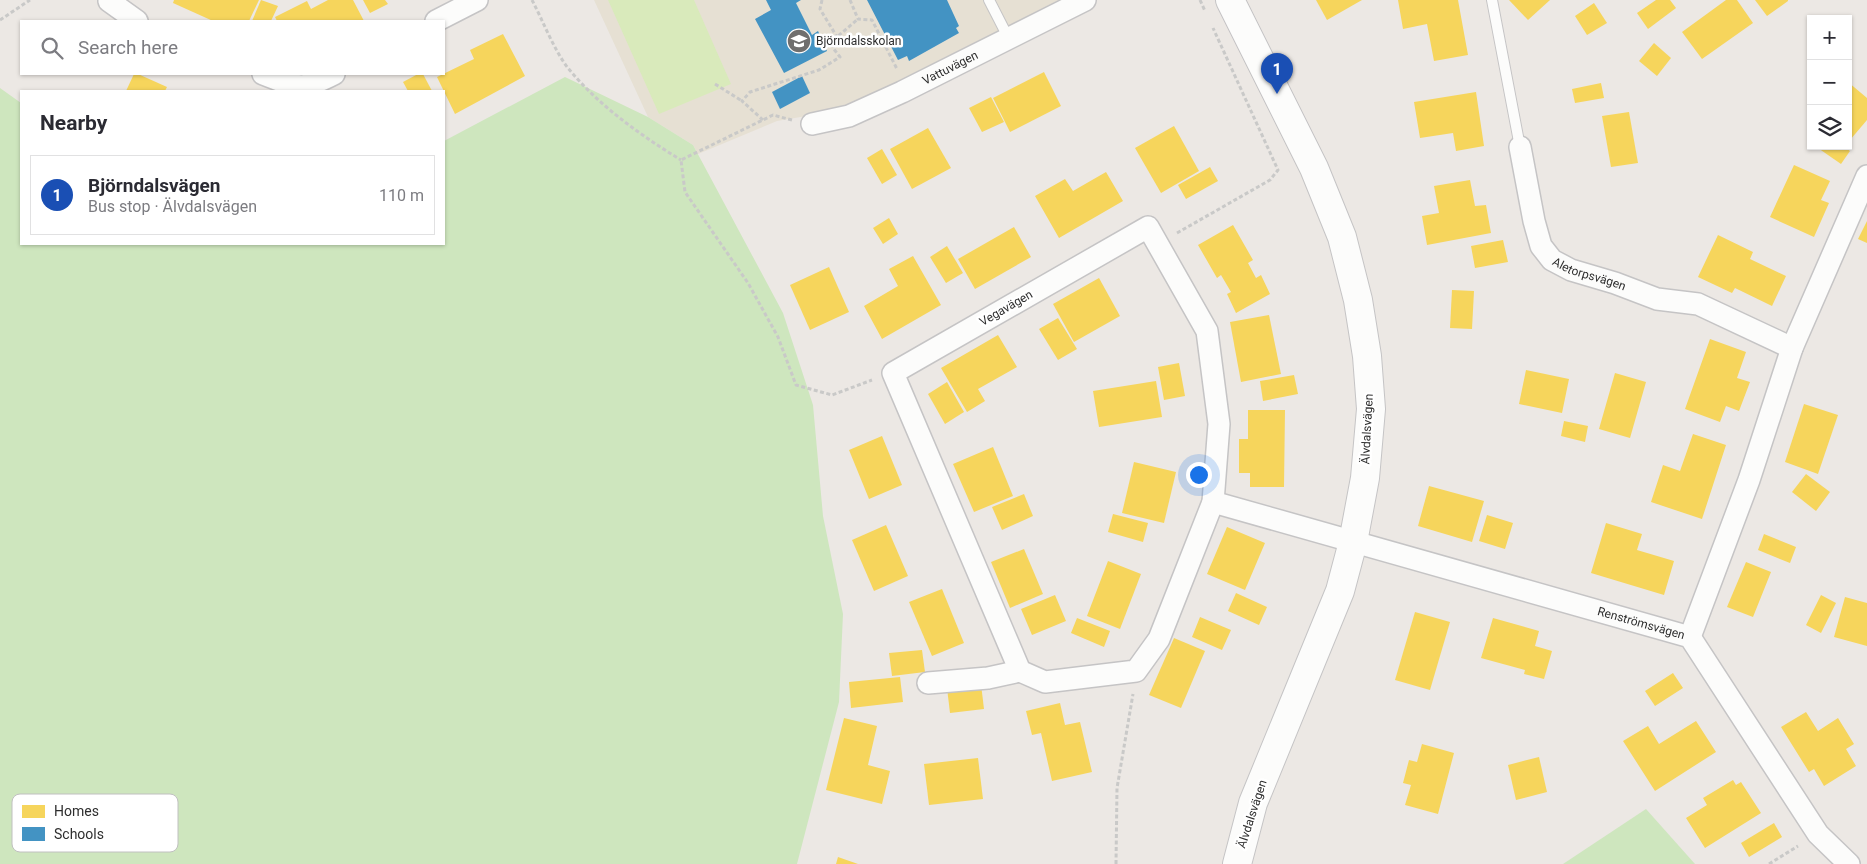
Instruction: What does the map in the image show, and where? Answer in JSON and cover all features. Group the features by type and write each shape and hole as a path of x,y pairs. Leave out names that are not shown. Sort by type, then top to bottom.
{"street":[{"path":"438,20 477,0"},
{"name":"Vattuvägen","path":"812,124 849,116 907,90 1085,0"},
{"name":"Älvdalsvägen","path":"1230,0 1314,168 1342,237 1358,300 1367,356 1371,409 1365,478 1353,542 1340,591 1253,803 1237,864"},
{"path":"109,1 136,20"},
{"path":"266,75 298,88 318,82 332,75"},
{"name":"Aletorpsvägen","path":"1520,147 1534,221 1541,246 1552,260 1571,270 1615,282 1657,299 1698,304 1792,348"},
{"path":"1690,637 1749,480 1792,348 1867,176"},
{"name":"Vegavägen","path":"893,373 1148,228 1207,331 1219,424 1213,502 1159,639 1136,671"},
{"path":"893,373 1020,671"},
{"path":"1213,502 1353,542"},
{"name":"Renströmsvägen","path":"1353,542 1690,637 1818,834 1849,864"},
{"path":"928,684 988,678 1020,671 1045,682 1136,671"}],"lane":[{"path":"990,0 1009,39"},
{"name":"Aletorpsvägen","path":"1492,0 1520,147"}],"path":[{"path":"0,20 30,0"},
{"path":"532,0 568,67 611,111 649,140 681,160"},
{"path":"822,0 820,9 837,37"},
{"path":"850,0 858,19"},
{"path":"1200,0 1208,18"},
{"path":"742,101 750,92 819,70 840,58 833,48 837,37 858,19 872,20 907,90"},
{"path":"1158,244 1270,180 1278,170 1212,27"},
{"path":"715,84 742,101 763,120"},
{"path":"681,160 773,115 812,124"},
{"path":"681,160 685,192 748,284 778,337 796,385 832,395 893,373"},
{"path":"1116,864 1116,788 1136,671"},
{"path":"1769,864 1818,834"}],"shaded area":[{"name":"Björndalsskolan","path":"594,0 1067,0 855,103 830,112 777,121 698,154 693,145 648,117"}],"green space":[{"path":"608,0 694,0 731,84 659,114"},
{"path":"565,77 648,117 693,145 783,313 813,405 823,516 843,614 839,702 797,864 0,864 0,88 20,102 20,245 445,245 445,140"},
{"path":"1646,809 1695,864 1563,864"}],"building: Homes":[{"path":"174,0 259,0 249,20 211,20 173,3"},
{"path":"261,0 278,6 271,20 252,20"},
{"path":"328,0 353,0 363,20 276,20 275,17 307,1 311,9"},
{"path":"363,0 385,0 388,4 370,13"},
{"path":"1316,0 1362,0 1327,20"},
{"path":"1398,0 1458,0 1468,55 1434,61 1427,24 1403,29"},
{"path":"1509,0 1550,0 1528,20"},
{"path":"1656,0 1670,0 1676,8 1648,29 1637,13"},
{"path":"1726,0 1737,0 1753,23 1702,59 1682,32"},
{"path":"1755,0 1788,0 1788,1 1767,16"},
{"path":"1594,3 1607,23 1587,35 1575,16"},
{"path":"503,34 525,76 455,114 445,90 437,77 445,75 445,73 474,59 470,50"},
{"path":"1654,43 1671,58 1657,76 1639,61"},
{"path":"1044,72 1061,106 1010,132 993,98"},
{"path":"134,75 140,75 167,87 166,90 126,90"},
{"path":"416,75 424,75 431,90 407,90 403,82"},
{"path":"1601,83 1604,98 1575,103 1572,89"},
{"path":"1852,85 1867,98 1867,120 1852,138"},
{"path":"1476,92 1484,146 1456,151 1453,133 1420,138 1414,102"},
{"path":"991,97 1004,122 982,132 969,108"},
{"path":"1629,112 1638,163 1611,167 1602,116"},
{"path":"1174,126 1199,171 1161,193 1135,148"},
{"path":"928,128 951,168 912,189 890,149"},
{"path":"882,149 897,175 882,184 867,158"},
{"path":"1821,150 1849,150 1850,151 1841,164"},
{"path":"1794,165 1830,181 1821,200 1829,203 1814,237 1770,217"},
{"path":"1210,167 1218,181 1186,199 1178,185"},
{"path":"1106,172 1123,201 1059,238 1035,196 1065,179 1073,191"},
{"path":"1470,180 1475,206 1486,205 1491,233 1427,245 1422,216 1439,213 1434,186"},
{"path":"889,218 898,234 883,244 873,228"},
{"path":"1867,221 1867,243 1858,239"},
{"path":"1233,225 1253,260 1248,263 1256,278 1261,275 1270,294 1236,313 1227,294 1231,292 1221,275 1217,278 1198,245"},
{"path":"1014,227 1031,257 975,289 958,259"},
{"path":"1718,235 1753,252 1750,259 1786,276 1772,306 1735,288 1732,293 1698,277"},
{"path":"1503,240 1508,262 1475,268 1471,246"},
{"path":"947,246 963,273 946,283 930,257"},
{"path":"913,256 941,305 882,339 864,306 898,286 889,269"},
{"path":"829,267 849,312 810,330 790,285"},
{"path":"1099,278 1120,316 1074,342 1053,304"},
{"path":"1452,290 1474,291 1472,329 1450,328"},
{"path":"1269,315 1281,374 1241,382 1230,322"},
{"path":"1058,318 1077,349 1058,360 1039,329"},
{"path":"998,335 1017,367 978,389 985,401 967,412 941,368"},
{"path":"1710,339 1746,352 1737,378 1750,382 1739,411 1726,406 1720,422 1685,409"},
{"path":"1179,363 1185,396 1164,400 1158,367"},
{"path":"1526,370 1569,379 1562,413 1519,404"},
{"path":"1615,373 1646,382 1630,438 1599,429"},
{"path":"1294,375 1298,394 1263,401 1260,381"},
{"path":"1156,381 1162,417 1099,427 1093,391"},
{"path":"947,382 964,412 945,424 928,394"},
{"path":"1804,404 1838,415 1818,474 1785,462"},
{"path":"1248,410 1285,410 1284,487 1250,487 1250,473 1239,473 1239,439 1248,439"},
{"path":"1564,421 1588,426 1585,442 1561,436"},
{"path":"1693,434 1726,445 1702,519 1651,502 1663,465 1680,471"},
{"path":"882,436 902,485 869,499 849,450"},
{"path":"993,447 1013,496 974,512 953,464"},
{"path":"1134,462 1176,472 1164,523 1122,513"},
{"path":"1806,474 1830,492 1816,511 1792,492"},
{"path":"1429,486 1484,501 1472,542 1418,526"},
{"path":"1024,494 1033,516 1002,530 992,507"},
{"path":"1113,514 1148,523 1143,542 1108,532"},
{"path":"1487,515 1513,523 1505,549 1479,541"},
{"path":"1606,523 1642,534 1637,550 1674,561 1664,595 1591,573"},
{"path":"886,525 908,576 874,591 852,540"},
{"path":"1227,527 1265,543 1245,590 1207,574"},
{"path":"1764,534 1796,547 1790,563 1758,550"},
{"path":"1024,549 1043,594 1010,608 991,562"},
{"path":"1108,561 1141,574 1120,629 1087,616"},
{"path":"1746,562 1771,572 1753,617 1727,607"},
{"path":"942,589 964,643 932,656 909,602"},
{"path":"1236,593 1267,607 1259,625 1228,611"},
{"path":"1055,595 1066,621 1032,635 1021,609"},
{"path":"1821,595 1836,603 1821,633 1806,625"},
{"path":"1845,597 1867,603 1867,646 1834,637"},
{"path":"1415,612 1450,622 1430,690 1395,680"},
{"path":"1200,617 1231,630 1222,650 1192,637"},
{"path":"1077,618 1110,631 1104,647 1071,633"},
{"path":"1493,618 1539,631 1535,646 1552,651 1544,679 1524,674 1525,670 1481,658"},
{"path":"1174,638 1205,651 1181,708 1149,695"},
{"path":"922,650 925,672 892,676 889,653"},
{"path":"1673,673 1683,688 1655,706 1645,691"},
{"path":"900,677 903,702 851,708 849,682"},
{"path":"981,684 984,709 950,713 947,688"},
{"path":"1060,703 1065,725 1080,722 1092,772 1052,781 1041,733 1032,735 1026,711"},
{"path":"1806,712 1818,731 1838,718 1854,744 1846,749 1856,766 1824,786 1814,769 1809,772 1781,727"},
{"path":"844,718 877,726 868,765 890,771 882,804 826,790"},
{"path":"1696,721 1716,752 1655,791 1623,741 1648,726 1659,744"},
{"path":"1422,744 1454,753 1438,814 1405,805 1411,785 1403,783 1409,760 1417,762"},
{"path":"1539,757 1547,792 1516,800 1508,765"},
{"path":"978,758 983,799 929,805 924,764"},
{"path":"1733,780 1736,785 1741,782 1761,813 1705,848 1686,818 1707,805 1703,798"},
{"path":"1774,823 1782,837 1749,857 1741,843"},
{"path":"838,857 858,864 836,864"}],"building: Schools":[{"path":"766,0 801,0 796,3 812,35 818,31 827,51 784,73 755,19 771,10"},
{"path":"867,0 947,0 959,26 956,28 959,33 909,61 907,56 898,60"},
{"path":"802,76 810,93 780,109 772,92"}],"place":[{"name":"Björndalsskolan","path":"799,41"},
{"name":"Björndalsvägen","path":"1277,94"}]}
